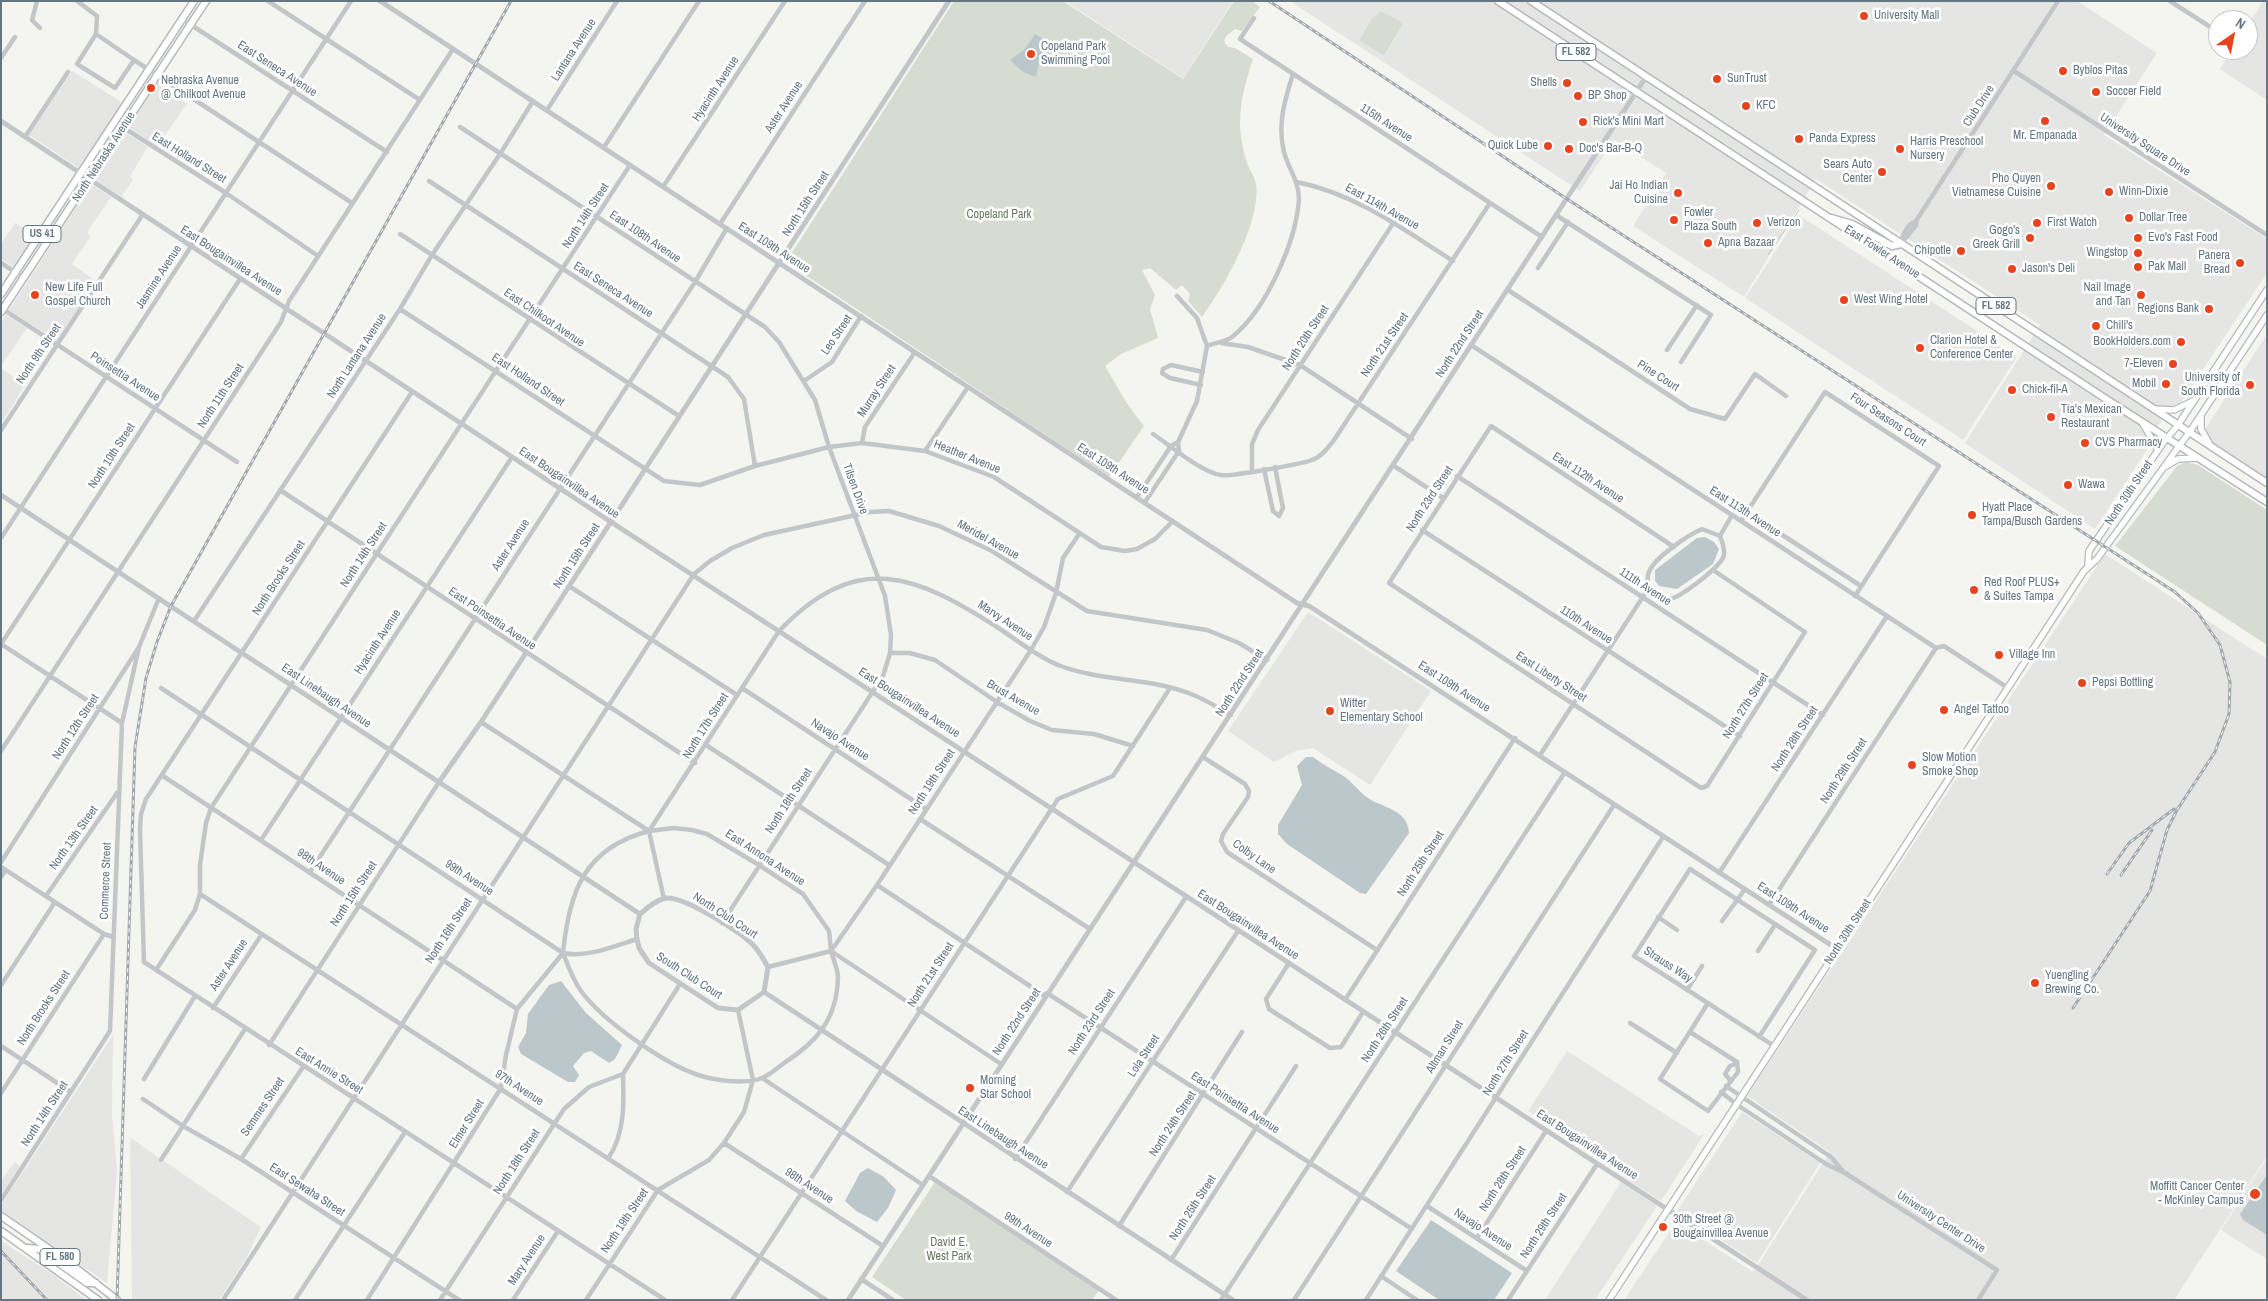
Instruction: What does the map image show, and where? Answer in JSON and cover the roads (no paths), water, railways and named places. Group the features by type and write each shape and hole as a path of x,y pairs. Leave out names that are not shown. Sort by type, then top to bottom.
{"main road":[{"name":"North Nebraska Avenue","path":"1,294 194,1"},
{"name":"North Nebraska Avenue","path":"2,310 90,180 206,1"},
{"name":"East Fowler Avenue","path":"1498,1 2267,502"},
{"name":"East Fowler Avenue","path":"1531,1 2267,483"},
{"path":"124,128 123,120 130,99"},
{"path":"1830,218 1852,224 1888,245 1896,247 1901,244"},
{"name":"North 30th Street","path":"2088,565 2089,551 2158,450 2178,425 2267,290"},
{"name":"North 30th Street","path":"1609,1300 2088,565 2097,558 2164,468 2267,315"},
{"path":"2154,409 2174,410 2194,400"},
{"path":"2202,412 2201,429 2211,447"},
{"path":"2142,422 2158,450"},
{"path":"2164,468 2178,459 2198,458"},
{"name":"FL 580","path":"1,1216 117,1300"},
{"name":"FL 580","path":"1,1231 98,1300"},
{"path":"27,1248 39,1249 87,1283 96,1283"}],"street":[{"path":"37,1 32,20 40,28"},
{"path":"77,1 97,16 96,34 77,64 115,88 134,60"},
{"path":"268,1 420,100"},
{"name":"Jasmine Avenue","path":"1,538 351,1"},
{"name":"East 109th Avenue","path":"380,1 1146,502 1297,603 1304,604 1515,738 1614,805 1837,949"},
{"name":"Lantana Avenue","path":"547,110 617,1"},
{"path":"604,147 699,1"},
{"name":"Hyacinth Avenue","path":"664,187 785,1"},
{"name":"Aster Avenue","path":"720,224 865,1"},
{"name":"North 15th Street","path":"269,1045 949,1"},
{"name":"Club Drive","path":"1901,244 1902,237 1912,222 1916,221 2058,1"},
{"path":"2170,1 2208,26"},
{"name":"115th Avenue","path":"1254,18 1240,39 1542,237"},
{"name":"East Seneca Avenue","path":"182,19 386,152"},
{"path":"96,34 149,71 352,203"},
{"path":"1,58 15,38"},
{"name":"North 11th Street","path":"1,751 282,322 286,308 318,256 453,49"},
{"name":"University Square Drive","path":"2014,71 2267,235"},
{"path":"25,136 68,72"},
{"path":"1207,346 1221,343 1231,337 1251,316 1265,295 1283,260 1294,230 1299,198 1297,182 1284,152 1280,124 1284,100 1293,74"},
{"name":"North 22nd Street","path":"848,1300 1412,439 1646,77"},
{"name":"North Lantana Avenue","path":"194,621 400,309 432,255 533,101"},
{"name":"East Bougainvillea Avenue","path":"1,121 611,522 694,574 1238,931 1807,1300"},
{"name":"East 108th Avenue","path":"460,127 745,314"},
{"name":"East Holland Street","path":"124,128 226,193 318,256"},
{"name":"North 14th Street","path":"156,970 195,910 200,894 201,858 206,823 211,808 497,372 630,165"},
{"name":"East Seneca Avenue","path":"429,181 562,270 728,377 744,400 755,466"},
{"name":"East 114th Avenue","path":"1297,182 1350,198 1394,222 1453,261"},
{"name":"North 21st Street","path":"1153,434 1209,471 1221,475 1236,475 1252,470 1312,460 1326,450 1490,203"},
{"name":"North 9th Street","path":"1,430 143,214"},
{"path":"1556,215 1711,315 1681,362"},
{"name":"North 20th Street","path":"1252,470 1252,444 1258,430 1394,222"},
{"path":"1538,268 1568,222"},
{"name":"Aster Avenue","path":"310,872 695,282 727,228"},
{"name":"East Chilkoot Avenue","path":"400,234 627,384 679,416"},
{"path":"1,263 24,278"},
{"name":"North 10th Street","path":"1,644 240,279"},
{"name":"Pine Court","path":"1508,290 1690,409 1725,418 1755,374 1786,396"},
{"path":"1146,502 1179,451 1178,442 1193,412 1201,385 1207,346 1197,318 1177,296"},
{"path":"1667,350 1697,305"},
{"name":"East Holland Street","path":"400,309 645,469"},
{"name":"Poinsettia Avenue","path":"2,310 237,462"},
{"name":"Tilsen Drive","path":"745,314 765,327 779,342 804,381 819,411 829,447 885,596 889,620 890,653 883,676 872,691"},
{"name":"Leo Street","path":"804,381 832,362 861,316"},
{"path":"1221,343 1248,347 1300,364 1412,439"},
{"name":"East 113th Avenue","path":"1471,345 1936,648 1944,646 2008,688"},
{"name":"Murray Street","path":"862,443 865,427 915,352"},
{"path":"1201,385 1170,378 1162,373 1164,369 1172,365 1203,372"},
{"path":"925,451 968,387"},
{"name":"North Brooks Street","path":"163,776 412,392"},
{"name":"Four Seasons Court","path":"1741,521 1825,392 1932,461 1939,466 1855,596"},
{"name":"North 23rd Street","path":"1389,583 1491,426"},
{"name":"East 112th Avenue","path":"1491,426 1674,547"},
{"path":"1137,497 1171,446 1178,442"},
{"name":"Heather Avenue","path":"645,469 664,481 700,485 755,466 829,447 862,443 925,451 994,477 1101,547 1125,551 1146,544 1164,531 1172,521"},
{"name":"Hyacinth Avenue","path":"261,840 512,456"},
{"path":"1394,466 1443,498"},
{"path":"1264,469 1273,511 1279,516 1283,508 1275,467"},
{"name":"111th Avenue","path":"1457,476 1823,715"},
{"name":"East Poinsettia Avenue","path":"280,490 525,653 695,763"},
{"name":"East Linebaugh Avenue","path":"1,495 640,914"},
{"name":"Meridel Avenue","path":"694,574 710,561 732,548 764,535 870,512 889,512 939,526 992,551 1087,611 1101,615 1207,630 1239,643 1267,660"},
{"path":"1747,512 1861,586"},
{"path":"1720,536 1732,515"},
{"path":"1702,529 1720,536 1724,547 1724,557 1713,570 1670,599 1655,596 1648,589 1647,577 1650,567 1674,547 1702,529"},
{"name":"110th Avenue","path":"1422,530 1740,736"},
{"name":"North 19th Street","path":"831,951 877,886 1031,650 1044,627 1056,593 1063,558 1079,534"},
{"name":"North 27th Street","path":"1702,788 1707,786 1805,632 1713,570"},
{"name":"North 16th Street","path":"223,1300 522,836 609,707 694,574"},
{"name":"Marvy Avenue","path":"779,631 798,612 820,596 846,584 878,577 926,587 956,601 1056,664 1079,672 1190,693 1231,715"},
{"name":"East Liberty Street","path":"1389,583 1702,788"},
{"path":"569,586 652,638 737,695"},
{"path":"1540,755 1648,589"},
{"name":"North 12th Street","path":"1,862 139,648 159,598"},
{"name":"North 28th Street","path":"1720,873 1887,616"},
{"name":"North 17th Street","path":"649,831 695,763 779,631"},
{"path":"1,644 122,723"},
{"name":"Commerce Street","path":"106,1039 111,1023 122,723 139,648"},
{"name":"North 29th Street","path":"1769,905 1936,648"},
{"name":"Brust Avenue","path":"890,653 910,652 935,660 997,702 1030,721 1052,730 1094,734 1133,746"},
{"name":"99th Avenue","path":"161,688 563,953"},
{"name":"Navajo Avenue","path":"742,688 926,809"},
{"name":"North 21st Street","path":"732,1300 1058,799 1113,776 1170,688"},
{"name":"North 18th Street","path":"722,923 872,691"},
{"path":"480,722 649,831 664,898 650,905 640,914 636,929 637,939 585,953 573,955 563,953"},
{"name":"North 25th Street","path":"1345,1000 1515,738"},
{"path":"706,746 889,865"},
{"name":"Colby Lane","path":"1203,757 1245,784 1249,791 1248,798 1223,834 1221,841 1227,852 1377,950"},
{"name":"North 26th Street","path":"1221,1300 1565,772"},
{"name":"98th Avenue","path":"163,776 517,1009"},
{"name":"East Annie Street","path":"163,776 146,799 141,814 144,962 269,1045 455,1163 659,1298 665,1300"},
{"name":"North 13th Street","path":"46,896 118,792"},
{"name":"Altman Street","path":"1294,1300 1614,805"},
{"path":"920,819 1090,929"},
{"name":"East Annona Avenue","path":"649,831 674,828 707,834 803,894 829,931 831,951"},
{"path":"649,831 630,836 612,847 596,859 582,875 574,891 568,912 563,953 580,990 592,1004 607,1019 642,1044 681,1068 705,1077 726,1080 762,1078 808,1047 822,1032 830,1014 838,976 831,951"},
{"name":"North 27th Street","path":"1366,1300 1494,1097 1663,837"},
{"path":"1,877 4,868 104,934 113,937"},
{"name":"Strauss Way","path":"1774,1046 1634,956 1690,869 1815,950"},
{"name":"East Poinsettia Avenue","path":"877,886 1412,1229"},
{"path":"1722,921 1745,889"},
{"name":"97th Avenue","path":"200,894 609,1157 826,1300"},
{"name":"North 23rd Street","path":"1015,1159 1186,897"},
{"name":"North Club Court","path":"664,898 685,901 722,923 754,946 768,967"},
{"path":"1,985 55,902"},
{"path":"1658,918 1677,930"},
{"path":"1758,950 1775,925"},
{"name":"Lola Street","path":"1067,1192 1238,931"},
{"name":"North Brooks Street","path":"1,1092 104,934"},
{"name":"Aster Avenue","path":"213,1008 262,934"},
{"name":"South Club Court","path":"637,939 639,948 649,963 718,1008 738,1010"},
{"name":"North 30th Street","path":"1759,1037 1815,950"},
{"path":"738,1010 764,992 768,967 831,951 1001,1064"},
{"name":"Elmer Street","path":"367,1300 501,1088 506,1055 517,1009 563,953"},
{"path":"1289,963 1266,999 1269,1009 1284,1019 1330,1048 1336,1049 1341,1047 1363,1012"},
{"path":"1687,990 1702,966"},
{"path":"609,1157 616,1146 623,1114 623,1074 680,984"},
{"name":"East Linebaugh Avenue","path":"764,992 1015,1159 1233,1300"},
{"path":"144,1079 195,996"},
{"path":"1690,1032 1737,1062 1738,1072 1734,1079 1730,1080 1708,1111 1660,1079 1708,1003"},
{"name":"North 19th Street","path":"586,1300 658,1190 709,1160 724,1143 744,1112 753,1080 738,1010"},
{"path":"1630,1023 1677,1053"},
{"path":"161,1160 245,1029"},
{"name":"North 24th Street","path":"1118,1226 1204,1095 1242,1032"},
{"name":"North 14th Street","path":"1,1200 106,1039"},
{"path":"1,1046 72,1092"},
{"path":"1730,1080 1725,1074 1730,1066 1736,1064"},
{"name":"North 25th Street","path":"1171,1260 1296,1066"},
{"name":"Semmes Street","path":"241,1158 303,1067"},
{"name":"North 18th Street","path":"440,1300 554,1123 572,1099 588,1087 623,1074"},
{"path":"762,1078 923,1185"},
{"name":"University Center Drive","path":"1726,1086 1831,1157 1845,1172"},
{"name":"University Center Drive","path":"1722,1092 1736,1104 1826,1164 1845,1172 1997,1270 1978,1300"},
{"name":"East Sewaha Street","path":"143,1099 183,1126 241,1158 459,1300"},
{"name":"North 28th Street","path":"1476,1238 1546,1131"},
{"path":"295,1300 405,1132"},
{"name":"98th Avenue","path":"724,1143 882,1246"},
{"name":"North 29th Street","path":"1508,1300 1597,1164"},
{"name":"99th Avenue","path":"929,1176 1116,1300"},
{"name":"Navajo Avenue","path":"1427,1206 1527,1271"},
{"name":"Mary Avenue","path":"513,1300 558,1231"},
{"path":"1381,1276 1417,1300"},
{"path":"861,1279 893,1300"}],"waterway":[{"path":"1768,255 1799,210"}],"railway":[{"path":"117,1300 135,747 146,678 171,606 511,1"},
{"path":"1269,1 1567,199 2175,592 2198,613 2220,645 2230,682 2229,714 2215,752 2177,810 2167,830 2150,891 2073,1008"},
{"path":"2107,874 2129,843 2174,809"},
{"path":"2121,875 2152,830"},
{"path":"1,1251 47,1300"}],"place":[{"name":"University Mall","path":"1864,16"},
{"name":"Copeland Park Swimming Pool","path":"1031,54"},
{"name":"Byblos Pitas","path":"2063,71"},
{"name":"SunTrust","path":"1717,79"},
{"name":"Shells","path":"1567,83"},
{"name":"Nebraska Avenue @ Chilkoot Avenue","path":"151,88"},
{"name":"Soccer Field","path":"2096,92"},
{"name":"BP Shop","path":"1578,96"},
{"name":"KFC","path":"1746,106"},
{"name":"Mr. Empanada","path":"2045,121"},
{"name":"Rick's Mini Mart","path":"1583,122"},
{"name":"Panda Express","path":"1799,139"},
{"name":"Quick Lube","path":"1548,146"},
{"name":"Doc's Bar-B-Q","path":"1569,149"},
{"name":"Harris Preschool Nursery","path":"1900,149"},
{"name":"Sears Auto Center","path":"1882,172"},
{"name":"Pho Quyen Vietnamese Cuisine","path":"2051,186"},
{"name":"Winn-Dixie","path":"2109,192"},
{"name":"Jai Ho Indian Cuisine","path":"1678,193"},
{"name":"Dollar Tree","path":"2129,218"},
{"name":"Fowler Plaza South","path":"1674,220"},
{"name":"Verizon","path":"1757,223"},
{"name":"First Watch","path":"2037,223"},
{"name":"Gogo's Greek Grill","path":"2030,238"},
{"name":"Evo's Fast Food","path":"2138,238"},
{"name":"Apna Bazaar","path":"1708,243"},
{"name":"Chipotle","path":"1961,251"},
{"name":"Wingstop","path":"2138,253"},
{"name":"Panera Bread","path":"2240,263"},
{"name":"Pak Mail","path":"2138,267"},
{"name":"Jason's Deli","path":"2012,269"},
{"name":"New Life Full Gospel Church","path":"35,295"},
{"name":"Nail Image and Tan","path":"2141,295"},
{"name":"West Wing Hotel","path":"1844,300"},
{"name":"Regions Bank","path":"2209,309"},
{"name":"Chili's","path":"2096,326"},
{"name":"BookHolders.com","path":"2181,342"},
{"name":"Clarion Hotel & Conference Center","path":"1920,348"},
{"name":"7-Eleven","path":"2173,364"},
{"name":"Mobil","path":"2166,384"},
{"name":"University of South Florida","path":"2250,385"},
{"name":"Chick-fil-A","path":"2012,390"},
{"name":"Tia's Mexican Restaurant","path":"2051,417"},
{"name":"CVS Pharmacy","path":"2085,443"},
{"name":"Wawa","path":"2068,485"},
{"name":"Hyatt Place Tampa/Busch Gardens","path":"1972,515"},
{"name":"Red Roof PLUS+ & Suites Tampa","path":"1974,590"},
{"name":"Village Inn","path":"1999,655"},
{"name":"Pepsi Bottling","path":"2082,683"},
{"name":"Angel Tattoo","path":"1944,710"},
{"name":"Witter Elementary School","path":"1330,711"},
{"name":"Slow Motion Smoke Shop","path":"1912,765"},
{"name":"Yuengling Brewing Co.","path":"2035,983"},
{"name":"Morning Star School","path":"970,1088"},
{"name":"Moffitt Cancer Center - McKinley Campus","path":"2255,1194"},
{"name":"30th Street @ Bougainvillea Avenue","path":"1663,1227"}],"park label":[{"name":"Copeland Park","path":"999,215"},
{"name":"David E. West Park","path":"949,1250"}]}
